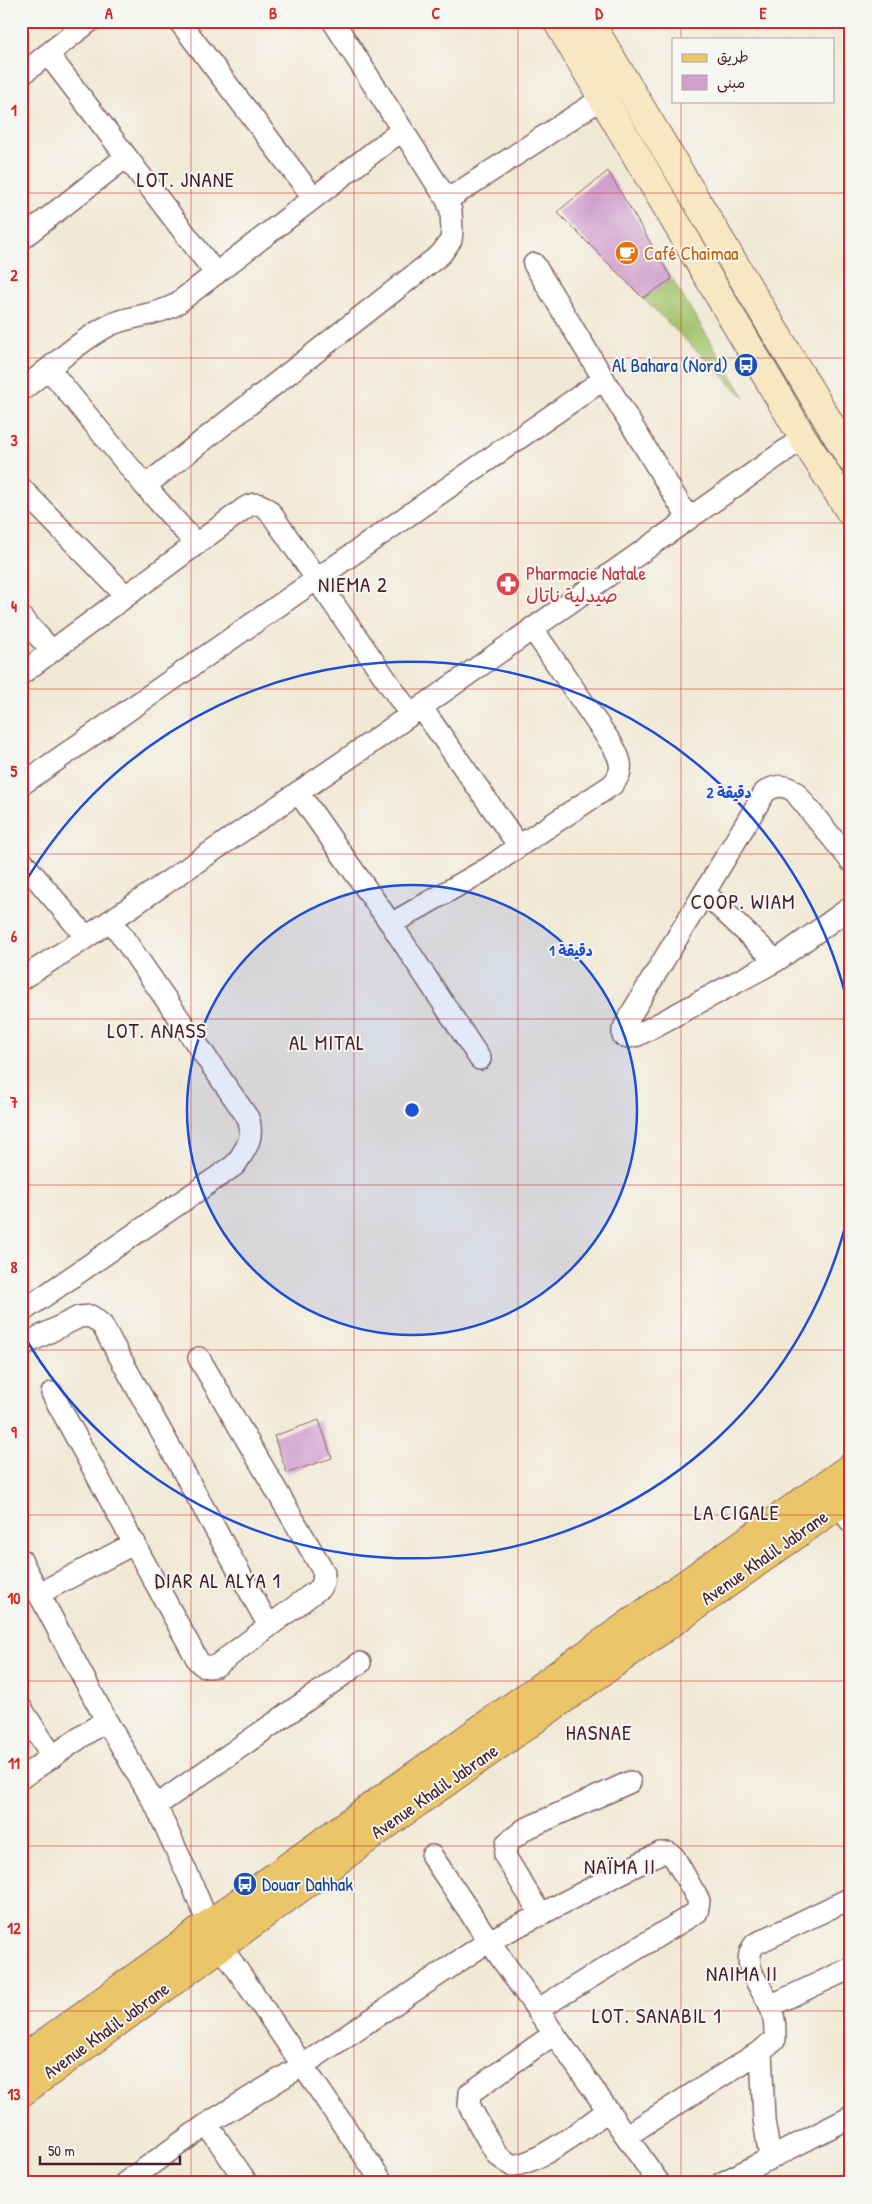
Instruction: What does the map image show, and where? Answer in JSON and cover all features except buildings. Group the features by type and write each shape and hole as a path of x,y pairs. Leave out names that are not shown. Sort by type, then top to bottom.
{"main road":[{"path":"558,21 804,438 851,513"},
{"path":"589,21 851,459"},
{"name":"Avenue Khalil Jabrane","path":"21,2093 214,1934 851,1467"},
{"name":"Avenue Khalil Jabrane","path":"21,2060 404,1812 847,1507"}],"street":[{"path":"21,75 90,21"},
{"path":"179,21 313,196"},
{"path":"144,486 441,254 450,240 452,231 451,210 447,200 333,21"},
{"path":"48,54 216,274"},
{"path":"447,200 604,98"},
{"path":"21,391 103,329 122,320 165,311 176,305 313,196 402,130"},
{"path":"21,239 126,157"},
{"path":"534,264 688,518"},
{"path":"49,368 144,486 196,544"},
{"path":"21,786 316,578 604,380"},
{"path":"21,979 86,937 298,792 804,438"},
{"path":"21,488 126,596"},
{"path":"21,674 248,506 262,505 270,512 316,578 415,711 519,846"},
{"path":"21,617 52,651"},
{"path":"391,924 490,867 612,785 618,778 621,763 613,746 532,628"},
{"path":"851,861 794,791 780,786 773,786 764,792 630,1016 623,1030 624,1037 638,1035 661,1024 776,961 851,907"},
{"path":"298,792 391,924 480,1059"},
{"path":"21,860 86,937"},
{"path":"705,893 776,961"},
{"path":"21,1312 235,1165 251,1136 252,1128 248,1118 110,920"},
{"path":"21,1346 79,1317 91,1316 102,1325 269,1626"},
{"path":"52,1393 201,1664 211,1667 216,1666 320,1588 323,1583 324,1572 199,1358"},
{"path":"40,1593 134,1543"},
{"path":"21,1560 106,1720 156,1806 214,1934 383,2183"},
{"path":"156,1806 360,1663"},
{"path":"21,1708 53,1757"},
{"path":"21,1778 106,1720"},
{"path":"541,1915 505,1856 507,1843 525,1829 630,1782"},
{"path":"125,2183 148,2176 207,2124 303,2065 489,1941 660,1853 669,1854 674,1857 699,1901 697,1912 537,2010"},
{"path":"432,1856 489,1941 626,2136 653,2180"},
{"path":"626,2136 761,2051 775,2039 775,2022 770,2006 749,1967 748,1960 751,1950 755,1944 851,1898"},
{"path":"770,2006 851,1968"},
{"path":"554,2034 470,2094 469,2105 497,2155 511,2165 525,2163 581,2131 608,2110"},
{"path":"761,2051 764,2120 770,2158"},
{"path":"722,2183 851,2117"},
{"path":"207,2124 247,2183"}],"green space":[{"path":"672,279 745,398 643,298"}],"place":[{"name":"Café Chaimaa","path":"627,253"},
{"name":"Al Bahara (Nord)","path":"746,365"},
{"name":"Pharmacie Natale صيدلية ناتال","path":"508,584"},
{"name":"Douar Dahhak","path":"245,1884"}],"district":[{"name":"LOT. JNANE","path":"186,180"},
{"name":"NIEMA 2","path":"353,585"},
{"name":"COOP. WIAM","path":"743,902"},
{"name":"LOT. ANASS","path":"157,1031"},
{"name":"AL MITAL","path":"327,1043"},
{"name":"LA CIGALE","path":"737,1513"},
{"name":"DIAR AL ALYA 1","path":"218,1581"},
{"name":"HASNAE","path":"599,1733"},
{"name":"NAÏMA II","path":"620,1867"},
{"name":"NAIMA II","path":"742,1974"},
{"name":"LOT. SANABIL 1","path":"657,2016"}]}
